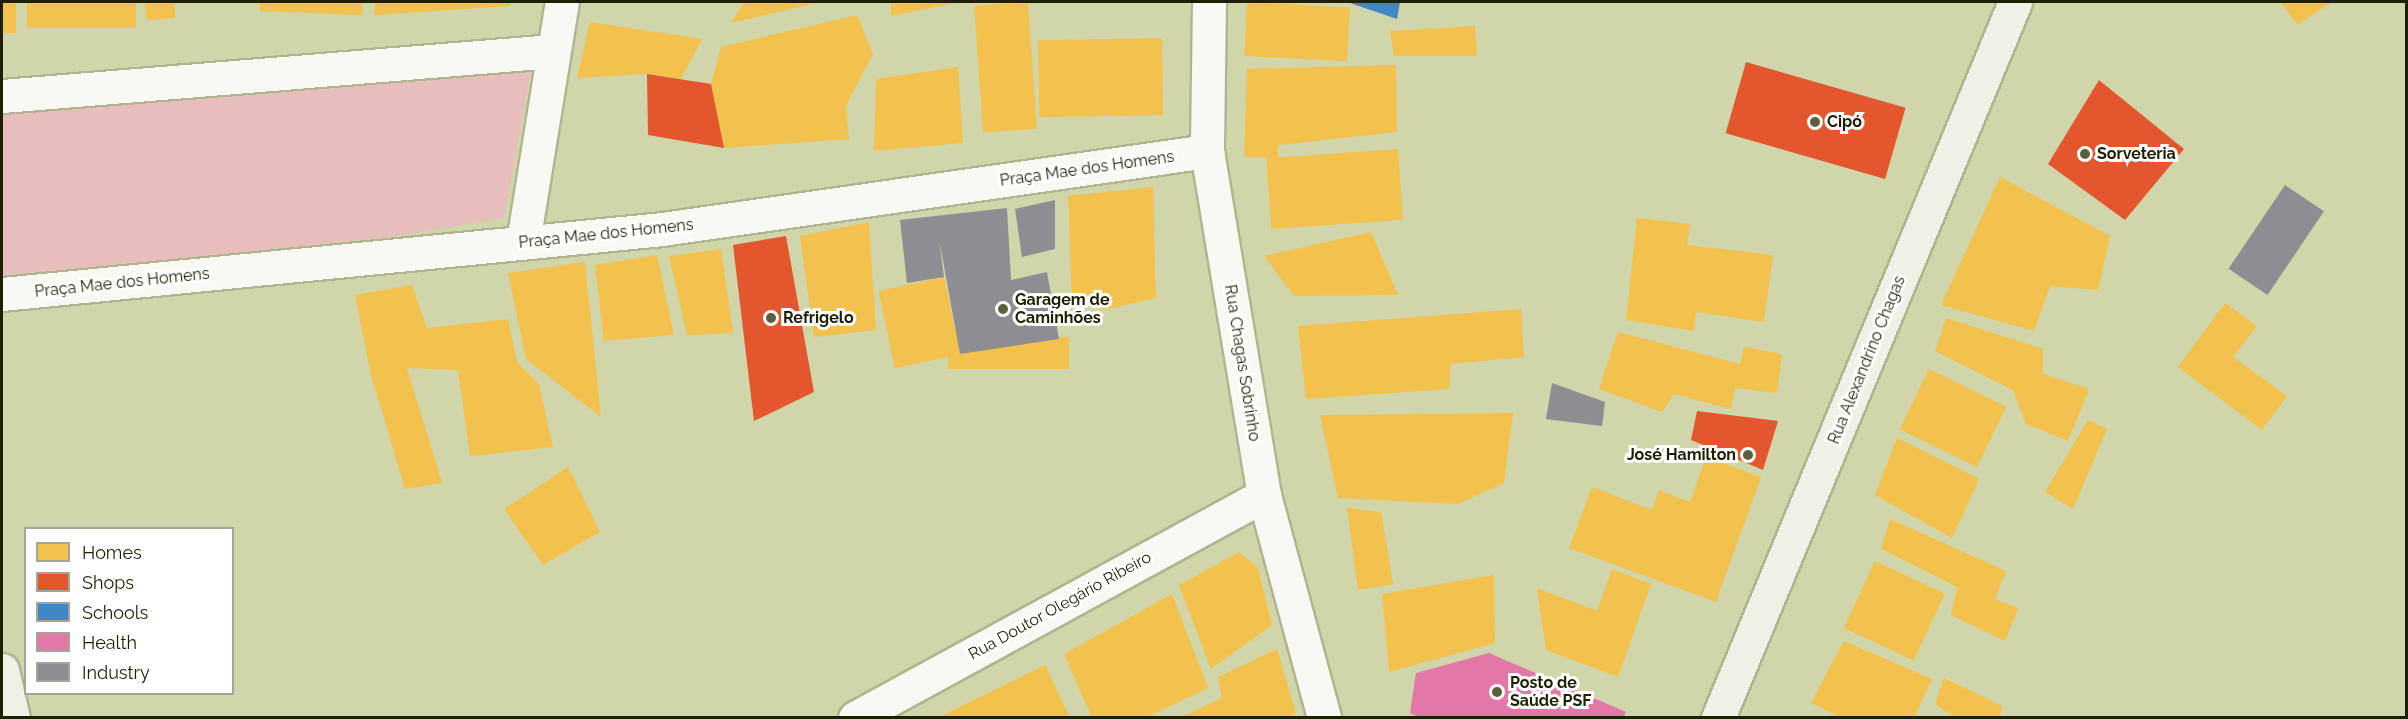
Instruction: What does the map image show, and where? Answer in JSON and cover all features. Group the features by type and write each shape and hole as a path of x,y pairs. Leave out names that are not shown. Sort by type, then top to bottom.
{"street":[{"path":"523,242 562,2"},
{"name":"Rua Chagas Sobrinho","path":"1209,2 1208,151 1264,495 1324,717"},
{"name":"Rua Alexandrino Chagas","path":"1718,717 2015,2"},
{"path":"2,96 553,51"},
{"name":"Praça Mae dos Homens","path":"2,294 674,228 1208,151"},
{"name":"Rua Doutor Olegário Ribeiro","path":"855,717 1264,495"},
{"path":"2,670 13,717"}],"shaded area":[{"path":"532,65 504,218 390,237 2,277 2,109"}],"building: Homes":[{"path":"2,2 16,2 16,33 2,33"},
{"path":"27,2 136,2 136,28 27,28"},
{"path":"145,2 175,2 175,18 146,20"},
{"path":"260,2 363,2 362,15 260,11"},
{"path":"375,2 512,2 510,6 374,15"},
{"path":"744,2 821,2 731,23"},
{"path":"891,2 956,2 956,3 891,16"},
{"path":"1028,2 1037,129 983,132 974,6"},
{"path":"1247,2 1350,7 1347,61 1244,56"},
{"path":"2281,2 2332,2 2297,25"},
{"path":"857,15 873,54 846,106 849,139 724,148 711,84 721,47"},
{"path":"590,22 702,39 681,79 647,74 577,78"},
{"path":"1475,26 1477,56 1394,56 1390,31"},
{"path":"1162,38 1163,115 1039,117 1038,40"},
{"path":"1396,65 1397,132 1278,145 1278,158 1244,157 1247,69"},
{"path":"958,67 963,143 874,151 876,79"},
{"path":"1398,149 1403,220 1271,229 1266,158"},
{"path":"2000,177 2110,236 2098,290 2050,286 2034,331 1941,305"},
{"path":"1153,187 1156,298 1104,310 1072,300 1068,196"},
{"path":"1637,218 1690,224 1687,245 1773,255 1764,322 1696,312 1694,331 1626,320"},
{"path":"869,222 876,330 814,337 800,236"},
{"path":"1371,232 1398,295 1294,296 1264,256"},
{"path":"721,249 733,333 687,335 669,256"},
{"path":"657,255 674,335 604,341 595,265"},
{"path":"585,262 601,417 526,359 508,273"},
{"path":"944,277 960,354 895,368 878,291"},
{"path":"412,285 427,328 508,319 517,362 539,384 553,447 470,456 458,370 407,368 442,483 405,489 370,371 355,295"},
{"path":"2225,303 2257,326 2233,357 2287,396 2262,430 2178,367"},
{"path":"1521,309 1524,357 1451,364 1449,389 1306,399 1298,326"},
{"path":"1946,318 2043,349 2043,374 2089,389 2068,441 2026,424 2013,390 1935,351"},
{"path":"1618,332 1740,364 1744,347 1782,354 1777,393 1735,388 1731,409 1674,394 1662,412 1599,389"},
{"path":"948,337 1069,337 1069,369 948,369"},
{"path":"1929,369 2006,407 1977,467 1900,429"},
{"path":"1513,413 1504,483 1458,504 1338,498 1320,415"},
{"path":"2088,420 2107,429 2073,509 2045,492"},
{"path":"1897,438 1979,479 1952,538 1875,495"},
{"path":"1706,457 1761,477 1716,602 1569,548 1592,487 1652,510 1659,490 1690,502"},
{"path":"568,467 600,532 543,565 504,509"},
{"path":"1347,508 1381,512 1393,584 1358,590"},
{"path":"1890,519 2006,571 1995,599 2018,608 2005,641 1951,615 1957,587 1881,549"},
{"path":"1239,552 1258,568 1272,625 1211,669 1179,585"},
{"path":"1875,561 1945,594 1914,661 1844,628"},
{"path":"1612,569 1651,584 1618,677 1546,650 1537,588 1597,611"},
{"path":"1494,575 1495,643 1389,672 1382,594"},
{"path":"1172,594 1208,688 1145,718 1092,718 1064,654"},
{"path":"1844,641 1932,679 1914,718 1842,718 1811,703"},
{"path":"1277,649 1296,713 1287,718 1179,718 1222,698 1218,677"},
{"path":"1045,665 1070,718 937,718"},
{"path":"1944,678 2002,706 2000,718 1956,718 1935,704"}],"building: Shops":[{"name":"Cipó","path":"1746,62 1906,108 1885,179 1726,133"},
{"path":"647,74 711,84 724,148 648,135"},
{"path":"2099,80 2184,149 2125,220 2048,164"},
{"name":"Refrigelo","path":"786,236 814,392 754,421 733,245"},
{"name":"José Hamilton","path":"1697,411 1778,421 1763,470 1691,440"}],"building: Schools":[{"path":"1347,2 1400,2 1397,19"}],"building: Health":[{"name":"Posto de Saúde PSF","path":"1489,653 1626,712 1623,718 1421,718 1410,713 1416,673"}],"building: Industry":[{"path":"2285,185 2324,211 2267,295 2229,269"},
{"path":"1055,200 1055,249 1022,257 1015,209"},
{"name":"Garagem de Caminhões","path":"1007,208 1011,280 1047,272 1059,339 960,354 939,239 944,277 907,283 900,220"},
{"path":"1552,383 1605,402 1602,426 1546,419"}],"place":[{"name":"Cipó","path":"1815,122"},
{"name":"Sorveteria","path":"2085,154"},
{"name":"Garagem de Caminhões","path":"1003,309"},
{"name":"Refrigelo","path":"771,318"},
{"name":"José Hamilton","path":"1748,455"},
{"name":"Posto de Saúde PSF","path":"1497,692"}]}
